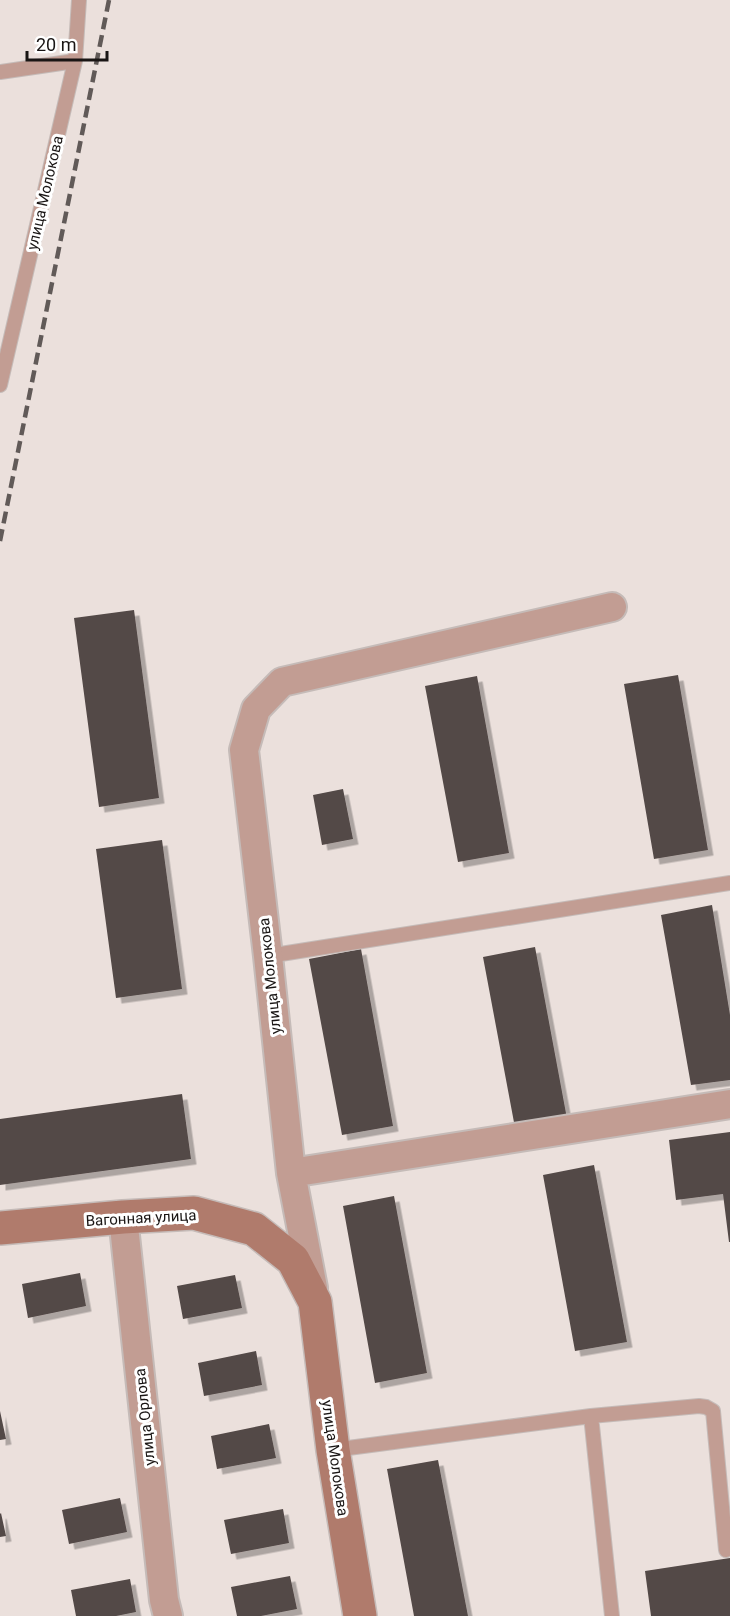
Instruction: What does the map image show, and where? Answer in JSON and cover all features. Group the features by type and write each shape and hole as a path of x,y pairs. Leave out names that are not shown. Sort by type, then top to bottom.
{"street":[{"name":"улица Молокова","path":"360,1616 333,1450 315,1302 291,1173 244,750 256,709 282,682 612,607"},
{"path":"291,1173 730,1104"},
{"name":"Вагонная улица","path":"0,1228 194,1213 254,1229 293,1260 315,1302"},
{"name":"улица Орлова","path":"123,1217 163,1588 168,1616"}],"lane":[{"name":"улица Молокова","path":"0,385 75,61 79,0"},
{"path":"0,72 75,61"},
{"path":"268,956 730,883"},
{"path":"333,1450 591,1416 706,1407 713,1411 726,1550"},
{"path":"591,1416 612,1616"}],"building":[{"path":"134,610 159,798 99,807 74,618"},
{"path":"678,675 708,850 654,859 624,684"},
{"path":"477,676 509,853 458,862 425,686"},
{"path":"343,789 353,839 322,845 313,795"},
{"path":"162,840 182,989 116,998 96,849"},
{"path":"712,905 730,1015 730,1080 691,1085 661,915"},
{"path":"535,947 568,1124 516,1133 483,957"},
{"path":"361,949 393,1126 342,1135 309,959"},
{"path":"182,1094 191,1159 0,1185 0,1119"},
{"path":"730,1132 729,1242 723,1194 676,1200 669,1140"},
{"path":"594,1165 627,1342 575,1351 543,1175"},
{"path":"394,1196 427,1373 375,1383 343,1206"},
{"path":"80,1273 86,1306 28,1318 22,1284"},
{"path":"235,1275 242,1308 183,1319 177,1286"},
{"path":"256,1351 262,1385 204,1396 198,1363"},
{"path":"0,1411 6,1439 0,1440"},
{"path":"269,1424 276,1458 217,1469 211,1436"},
{"path":"438,1460 468,1616 414,1616 387,1469"},
{"path":"120,1498 127,1532 69,1544 62,1510"},
{"path":"283,1509 289,1543 231,1554 224,1520"},
{"path":"0,1514 6,1536 0,1537"},
{"path":"730,1558 730,1616 651,1616 645,1571"},
{"path":"290,1576 297,1609 261,1616 237,1616 231,1587"},
{"path":"130,1579 136,1612 116,1616 76,1616 71,1590"}],"railway":[{"path":"0,541 109,0"}]}
